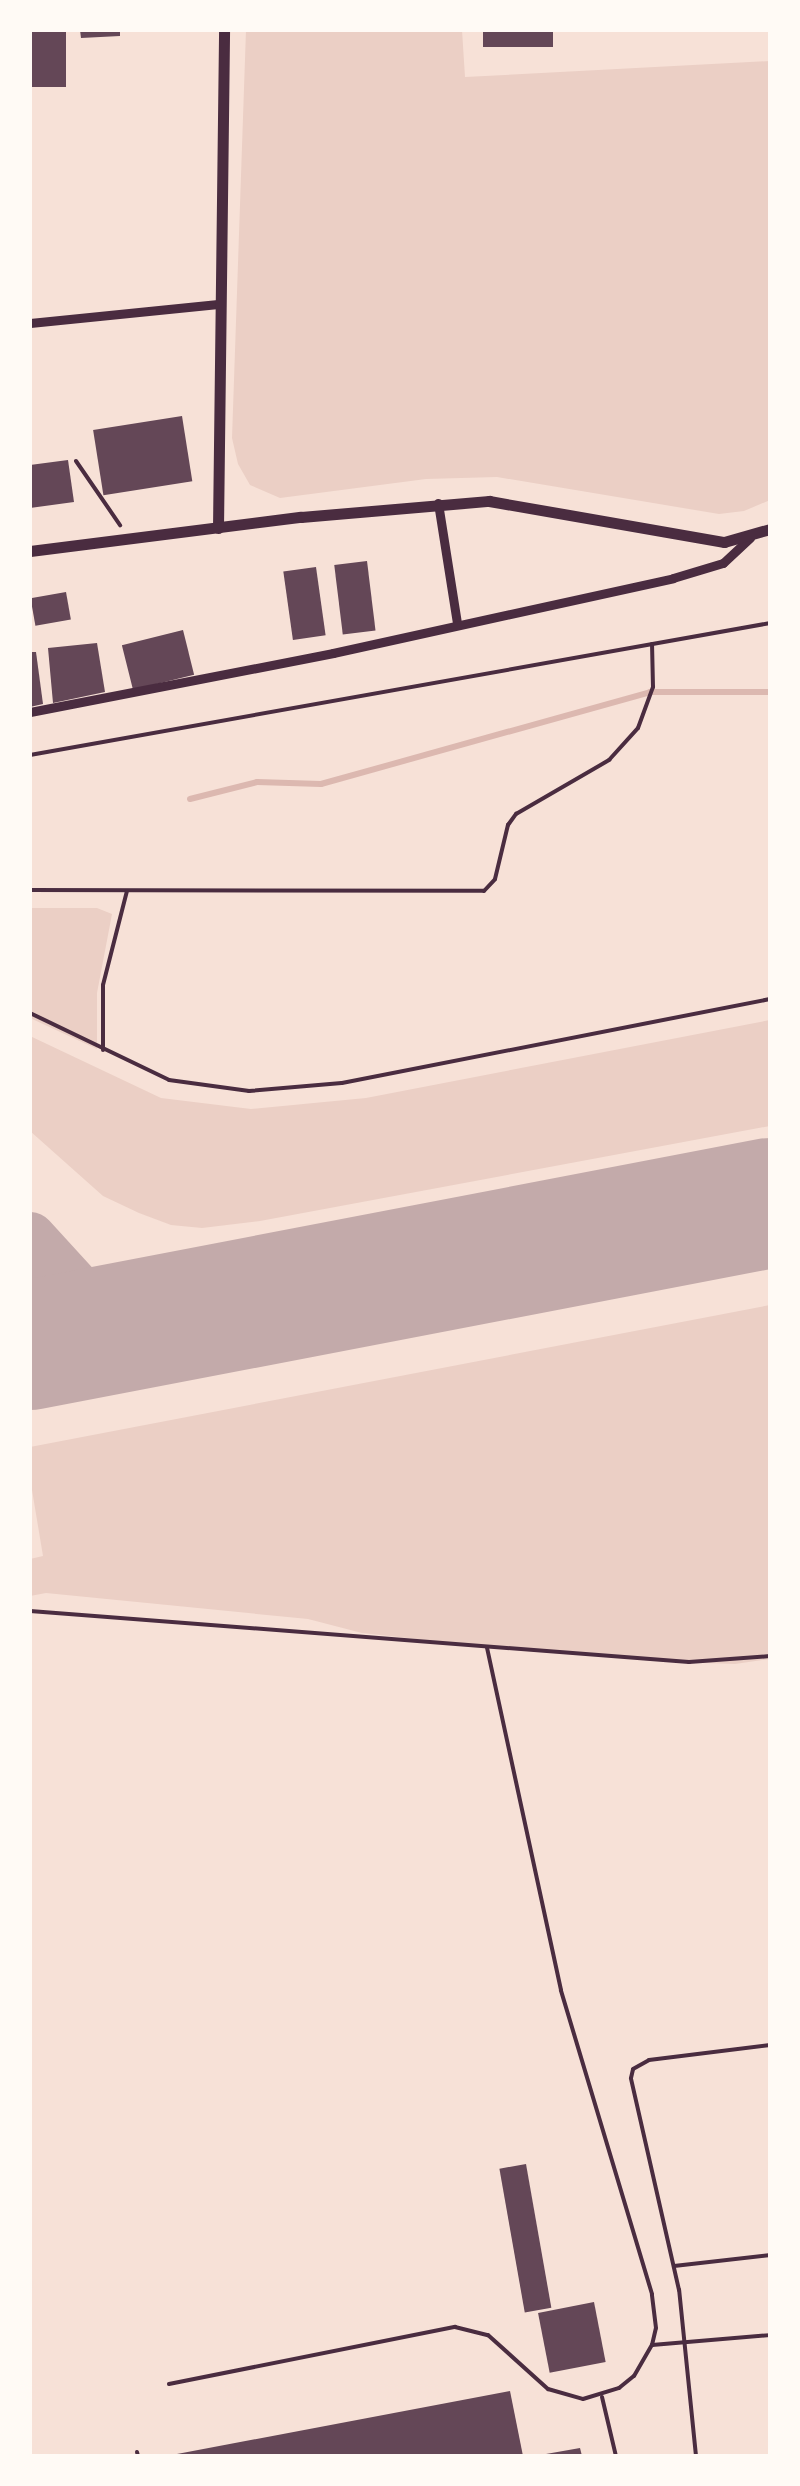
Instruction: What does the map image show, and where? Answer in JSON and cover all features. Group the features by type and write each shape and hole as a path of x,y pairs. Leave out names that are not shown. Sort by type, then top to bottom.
{"street":[{"path":"218,528 224,30"},
{"path":"30,323 218,304"},
{"path":"30,551 438,503 490,501 689,538 724,542 750,538"},
{"path":"438,503 457,623"},
{"path":"30,712 333,654 711,568 750,538 770,529"}],"lane":[{"path":"30,755 770,624"},
{"path":"30,890 484,892 495,879 508,825 516,814 609,760 638,728 653,687 652,644"},
{"path":"103,1050 103,985 127,890"},
{"path":"30,1014 169,1080 249,1091 342,1083 770,999"},
{"path":"30,1611 690,1662 770,1656"},
{"path":"169,2384 455,2326 488,2335 548,2390 583,2399 601,2396 634,2376 652,2345 656,2328 652,2294 561,1990 487,1647"},
{"path":"696,2456 686,2342 674,2266 630,2078 633,2069 650,2060 770,2045"},
{"path":"674,2266 770,2255"},
{"path":"652,2345 770,2335"},
{"path":"601,2396 616,2456"}],"path":[{"path":"76,461 132,541"}],"shaded area":[{"path":"246,30 462,30 465,77 770,61 770,500 744,511 719,514 497,477 426,479 280,498 250,485 238,464 232,438"},
{"path":"30,908 97,908 112,914 97,993 97,1049 30,1018"},
{"path":"770,1020 770,1126 260,1221 202,1228 171,1225 139,1213 103,1196 30,1131 30,1036 161,1098 251,1109 366,1098"},
{"path":"770,1305 770,1659 735,1664 674,1662 527,1651 362,1633 308,1619 46,1593 30,1596 30,1559 43,1556 30,1478 30,1447"}],"building":[{"path":"30,30 66,30 66,87 30,87"},
{"path":"80,30 120,30 120,36 81,38"},
{"path":"483,30 553,30 553,47 483,47"},
{"path":"182,416 192,481 103,495 93,430"},
{"path":"68,460 74,502 30,508 30,465"},
{"path":"367,561 376,630 343,634 334,565"},
{"path":"316,567 326,635 293,640 283,572"},
{"path":"66,592 71,620 35,626 31,598"},
{"path":"183,630 194,675 133,690 122,645"},
{"path":"97,643 105,692 53,703 48,648"},
{"path":"30,652 36,652 43,704 30,707"},
{"path":"526,2164 551,2308 525,2312 499,2169"},
{"path":"594,2302 606,2362 550,2373 538,2313"},
{"path":"510,2391 523,2456 177,2456 177,2454"},
{"path":"580,2448 582,2456 546,2454"}],"waterway":[{"path":"190,799 257,782 321,784 650,692 770,692"}],"taxiway":[{"path":"30,1238 113,1329"}],"runway":[{"path":"30,1345 770,1203"}]}
